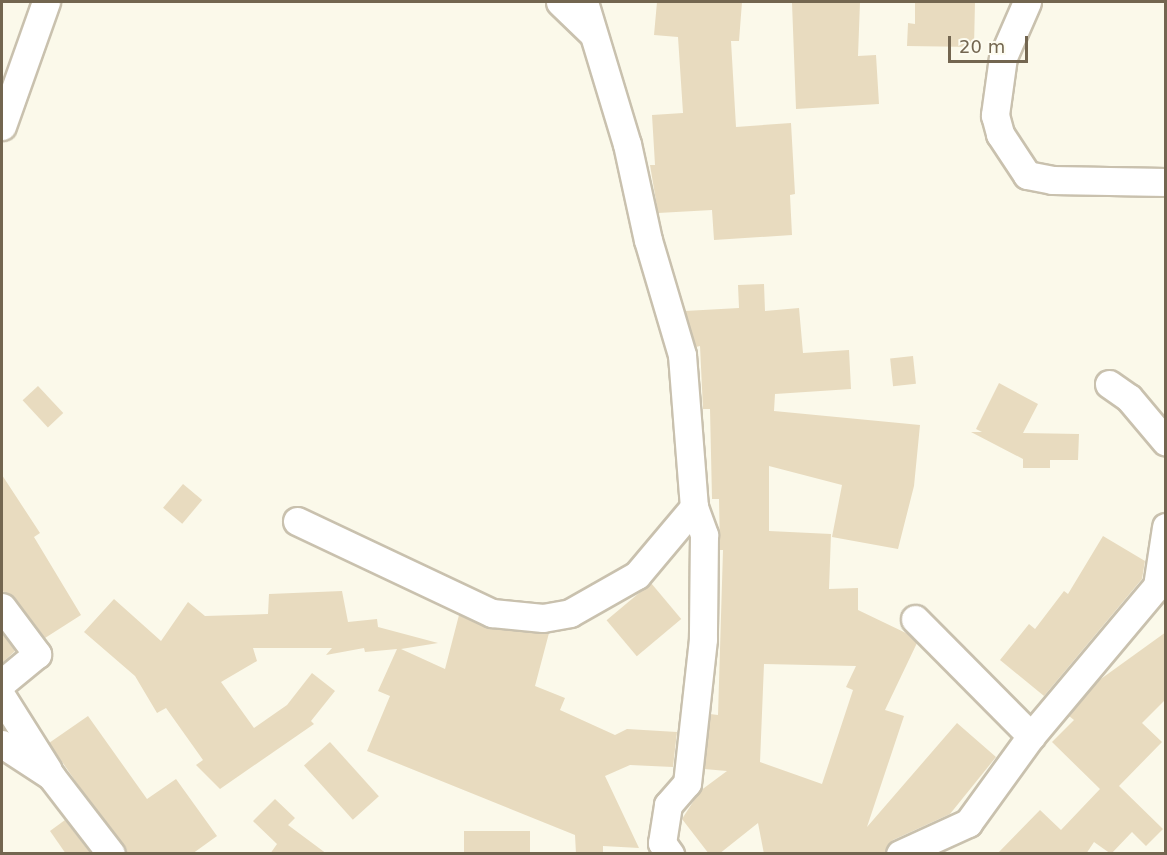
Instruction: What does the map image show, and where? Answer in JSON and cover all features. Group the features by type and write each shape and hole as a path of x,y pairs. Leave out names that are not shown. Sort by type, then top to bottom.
{"street":[{"path":"2,126 46,2"},
{"path":"560,2 592,32"},
{"path":"584,2 627,144 648,240 682,356 694,507 704,535 703,639 687,783 668,805 662,843 670,854"},
{"path":"1027,2 1003,57 995,115 1000,134 1027,175 1052,180 1166,182"},
{"path":"1109,384 1129,398 1166,442"},
{"path":"297,520 492,613 543,618 570,613 637,575 694,507"},
{"path":"900,854 968,823 1031,736 1161,586 1166,527"},
{"path":"2,607 37,654 2,683"},
{"path":"915,619 1031,736"},
{"path":"2,697 51,776 111,854"},
{"path":"2,744 51,776"}],"building":[{"path":"657,2 742,2 739,41 731,41 736,127 791,123 795,194 790,195 792,235 714,240 712,210 658,213 650,165 655,165 652,115 683,113 678,37 654,35"},
{"path":"860,2 858,56 876,55 879,104 796,109 792,3"},
{"path":"915,2 975,2 974,47 907,46 908,23 915,24"},
{"path":"764,284 765,311 799,308 803,353 849,350 851,389 775,394 774,411 920,425 914,486 898,549 832,537 842,485 769,466 769,531 831,534 829,589 858,588 858,610 908,634 917,643 885,710 904,716 867,827 957,723 996,757 950,814 893,840 884,854 764,854 758,823 719,854 709,854 682,819 700,791 727,771 704,769 710,714 718,715 723,550 720,550 719,499 712,499 710,409 703,409 700,346 696,347 685,311 739,308 738,285","holes":["764,664 856,666 846,687 853,690 822,784 760,762"]},
{"path":"913,356 916,384 893,386 890,358"},
{"path":"999,383 1038,404 1023,433 1079,434 1078,460 1050,460 1050,468 1023,468 1023,459 971,432 982,432 976,429"},
{"path":"38,386 63,413 48,427 23,400"},
{"path":"2,475 40,533 34,537 81,615 45,638 15,598 2,591"},
{"path":"183,484 202,500 182,524 163,508"},
{"path":"1103,536 1145,561 1142,579 1044,696 1000,660 1029,624 1035,629 1064,591 1068,594"},
{"path":"651,583 681,619 637,656 607,620"},
{"path":"342,591 348,622 377,619 378,627 438,643 401,649 445,669 459,615 490,629 549,633 535,686 565,698 560,710 615,735 627,729 677,732 673,767 630,765 605,776 639,848 603,846 603,854 576,854 575,835 367,751 390,696 378,691 397,649 365,652 364,648 326,655 332,648 253,648 257,661 221,682 254,728 287,705 312,673 335,691 311,721 314,724 220,789 196,765 203,760 166,708 157,713 135,676 84,632 114,599 161,641 188,602 205,616 268,614 269,594"},
{"path":"1166,632 1166,699 1142,723 1162,742 1119,786 1163,829 1146,846 1132,832 1111,854 1094,842 1086,854 997,854 1040,810 1061,830 1100,789 1052,742 1074,720 1069,716 1098,681"},
{"path":"2,633 15,651 2,663"},
{"path":"88,716 147,799 176,779 217,836 192,854 126,854 49,743"},
{"path":"330,742 379,796 353,820 304,765"},
{"path":"275,799 295,818 288,825 327,854 270,854 277,844 253,821"},
{"path":"65,820 91,854 66,854 50,831"},
{"path":"464,831 530,831 530,854 464,854"}]}
